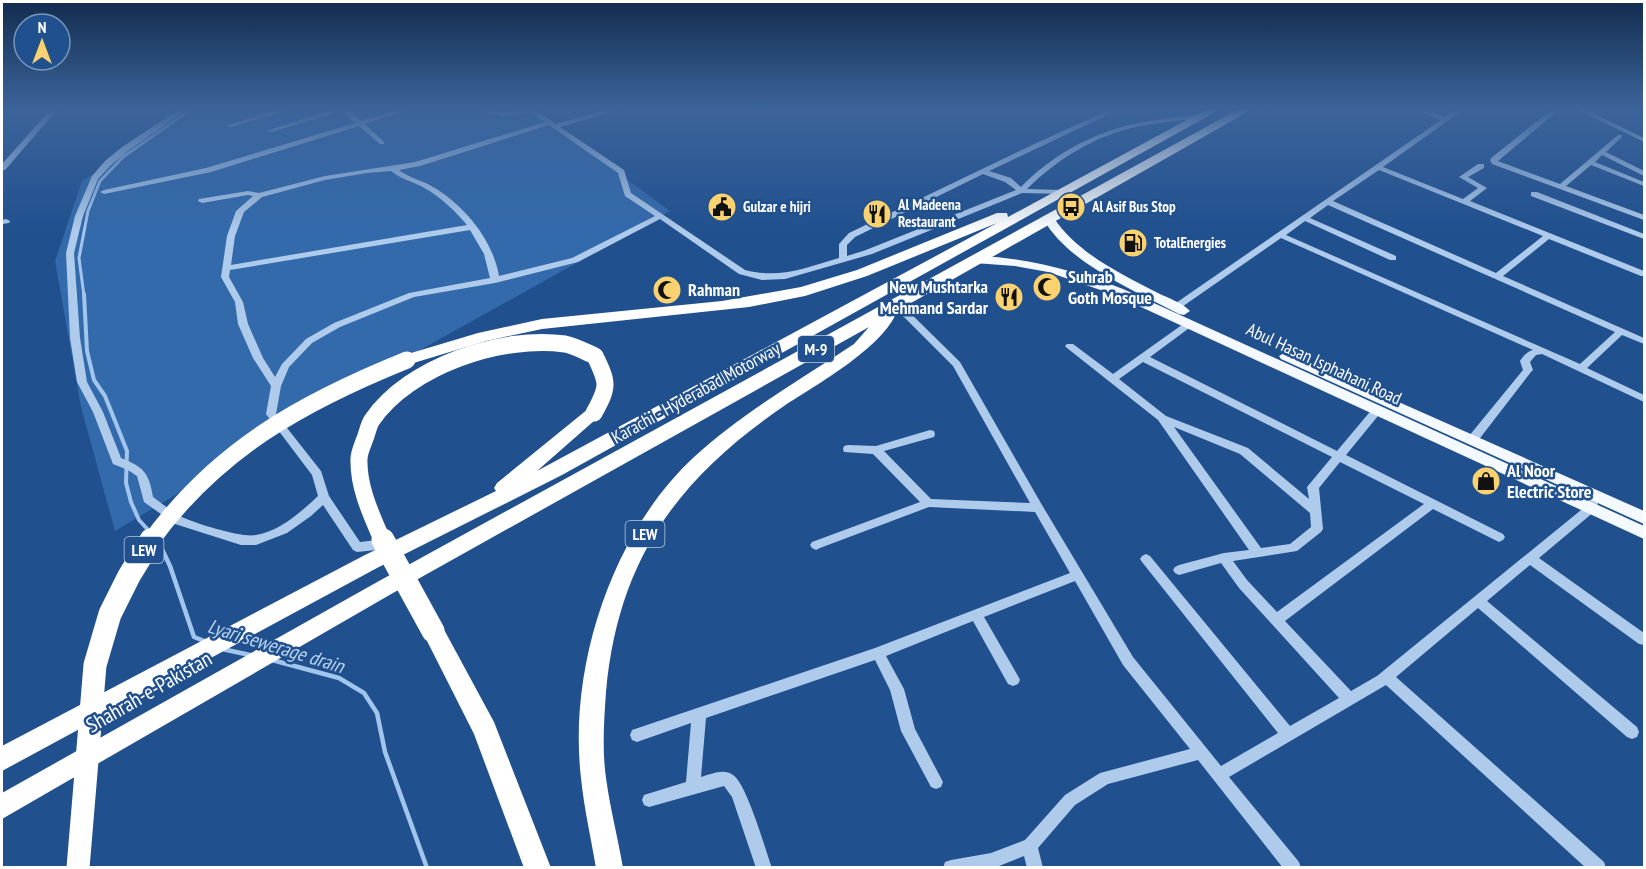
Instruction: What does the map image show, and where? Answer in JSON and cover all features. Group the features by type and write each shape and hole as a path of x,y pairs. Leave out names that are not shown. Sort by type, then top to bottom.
{"highway":[{"name":"Karachi - Hyderabad Motorway","path":"370,562 485,505 894,286 1139,151"},
{"name":"Karachi - Hyderabad Motorway","path":"386,587 1171,151"},
{"name":"LEW","path":"78,867 90,703 97,656 110,614 123,586 150,541 180,504 209,475 274,425 312,402 407,360 467,339 519,328 595,317 726,305 807,291 880,268 952,235 1062,192"},
{"name":"LEW","path":"609,867 593,777 591,727 598,659 613,602 633,554 666,502 700,462 744,425 860,348 896,304"},
{"path":"485,505 535,460 594,413 604,393 606,377 600,361 585,350 561,343 531,342 475,352 446,363 401,389 373,420 363,437 359,455 359,474 364,500 375,526 485,730 538,867"},
{"name":"Shahrah-e-Pakistan","path":"10,754 370,562"},
{"name":"Shahrah-e-Pakistan","path":"12,801 386,587"}],"main road":[{"name":"Abul Hasan Isphahani Road","path":"1050,220 1057,234 1107,270 1176,307 1473,439 1593,502 1644,533"},
{"name":"Abul Hasan Isphahani Road","path":"978,260 1022,262 1090,281 1378,410 1593,502 1644,518"},
{"path":"1090,281 1107,270"}],"street":[{"path":"2,168 18,151"},
{"path":"123,151 95,178 79,216 70,253 75,338 82,382 98,412 117,461 139,469 145,477 148,499 179,521 241,540 256,540 282,530 307,513 324,497"},
{"path":"104,192 208,170 272,151"},
{"path":"202,201 248,193 260,195 325,178 393,169 458,151"},
{"path":"590,151 621,172 628,194 742,272 762,277 785,276 869,252 1021,191 1062,192"},
{"path":"843,259 843,244 852,236 1025,151"},
{"path":"1021,191 1038,173 1055,161 1077,151"},
{"path":"1176,307 1402,151"},
{"path":"1506,151 1494,160 1498,165 1644,218"},
{"path":"1562,187 1601,152 1644,174"},
{"path":"1589,162 1644,184"},
{"path":"1465,201 1483,188 1463,177 1481,166"},
{"path":"1378,167 1644,274"},
{"path":"393,169 404,179 429,187 457,207 495,268 495,280"},
{"path":"983,171 1008,180 1021,191"},
{"path":"1534,194 1644,237"},
{"path":"260,195 240,212 231,236 225,278 239,302 243,324 258,358 276,386"},
{"path":"1328,202 1644,341"},
{"path":"410,542 357,547 324,497 317,474 271,414 276,386 285,366 309,341 337,325 412,295 495,280 575,260 660,216"},
{"path":"1304,218 1393,258"},
{"path":"226,268 471,227"},
{"path":"1280,235 1581,368 1644,399"},
{"path":"1497,276 1548,236"},
{"path":"896,304 957,364 1128,661 1293,867"},
{"path":"1113,379 1189,324"},
{"path":"1581,368 1621,331"},
{"path":"1070,346 1162,418 1258,553"},
{"path":"1473,439 1527,370 1525,361 1528,356 1540,351"},
{"path":"1144,358 1499,537"},
{"path":"1179,570 1224,558 1293,548 1317,529 1312,487 1378,410"},
{"path":"1162,418 1244,451 1315,511"},
{"path":"848,449 876,450 930,434"},
{"path":"876,450 928,503"},
{"path":"1219,775 1386,676 1530,558 1593,502"},
{"path":"816,545 928,503 1038,508"},
{"path":"1276,620 1433,503"},
{"path":"1224,558 1276,620 1348,699"},
{"path":"1530,558 1644,640"},
{"path":"1146,559 1288,735"},
{"path":"637,735 878,653 1077,575"},
{"path":"1478,601 1632,732"},
{"path":"977,616 1013,680"},
{"path":"878,653 897,689 908,731 936,782"},
{"path":"1386,676 1598,867"},
{"path":"693,788 699,714"},
{"path":"951,867 991,861 1030,846 1070,800 1105,778 1202,753"},
{"path":"649,800 722,778 729,780 738,793 764,867"},
{"path":"1030,846 1035,867"}],"shaded area":[{"path":"130,151 587,151 670,211 395,364 115,531 81,407 55,261 82,181"}],"waterway":[{"name":"Lyari sewerage drain","path":"84,296 79,258 88,211 100,181 132,151"},
{"name":"Lyari sewerage drain","path":"84,294 87,351 94,380 105,396 127,451 126,483 131,502 139,520 150,532"},
{"name":"Lyari sewerage drain","path":"159,543 170,566 194,637 207,642"},
{"name":"Lyari sewerage drain","path":"222,649 250,655"},
{"name":"Lyari sewerage drain","path":"272,660 339,678 364,693 377,713 385,752 427,868"}],"place":[{"name":"Gulzar e hijri","path":"722,207"},
{"name":"Al Asif Bus Stop","path":"1071,207"},
{"name":"Al Madeena Restaurant","path":"877,214"},
{"name":"TotalEnergies","path":"1133,243"},
{"name":"Suhrab Goth Mosque","path":"1047,287"},
{"name":"Rahman","path":"667,290"},
{"name":"New Mushtarka Mehmand Sardar","path":"1009,297"},
{"name":"Al Noor Electric Store","path":"1486,481"}]}
